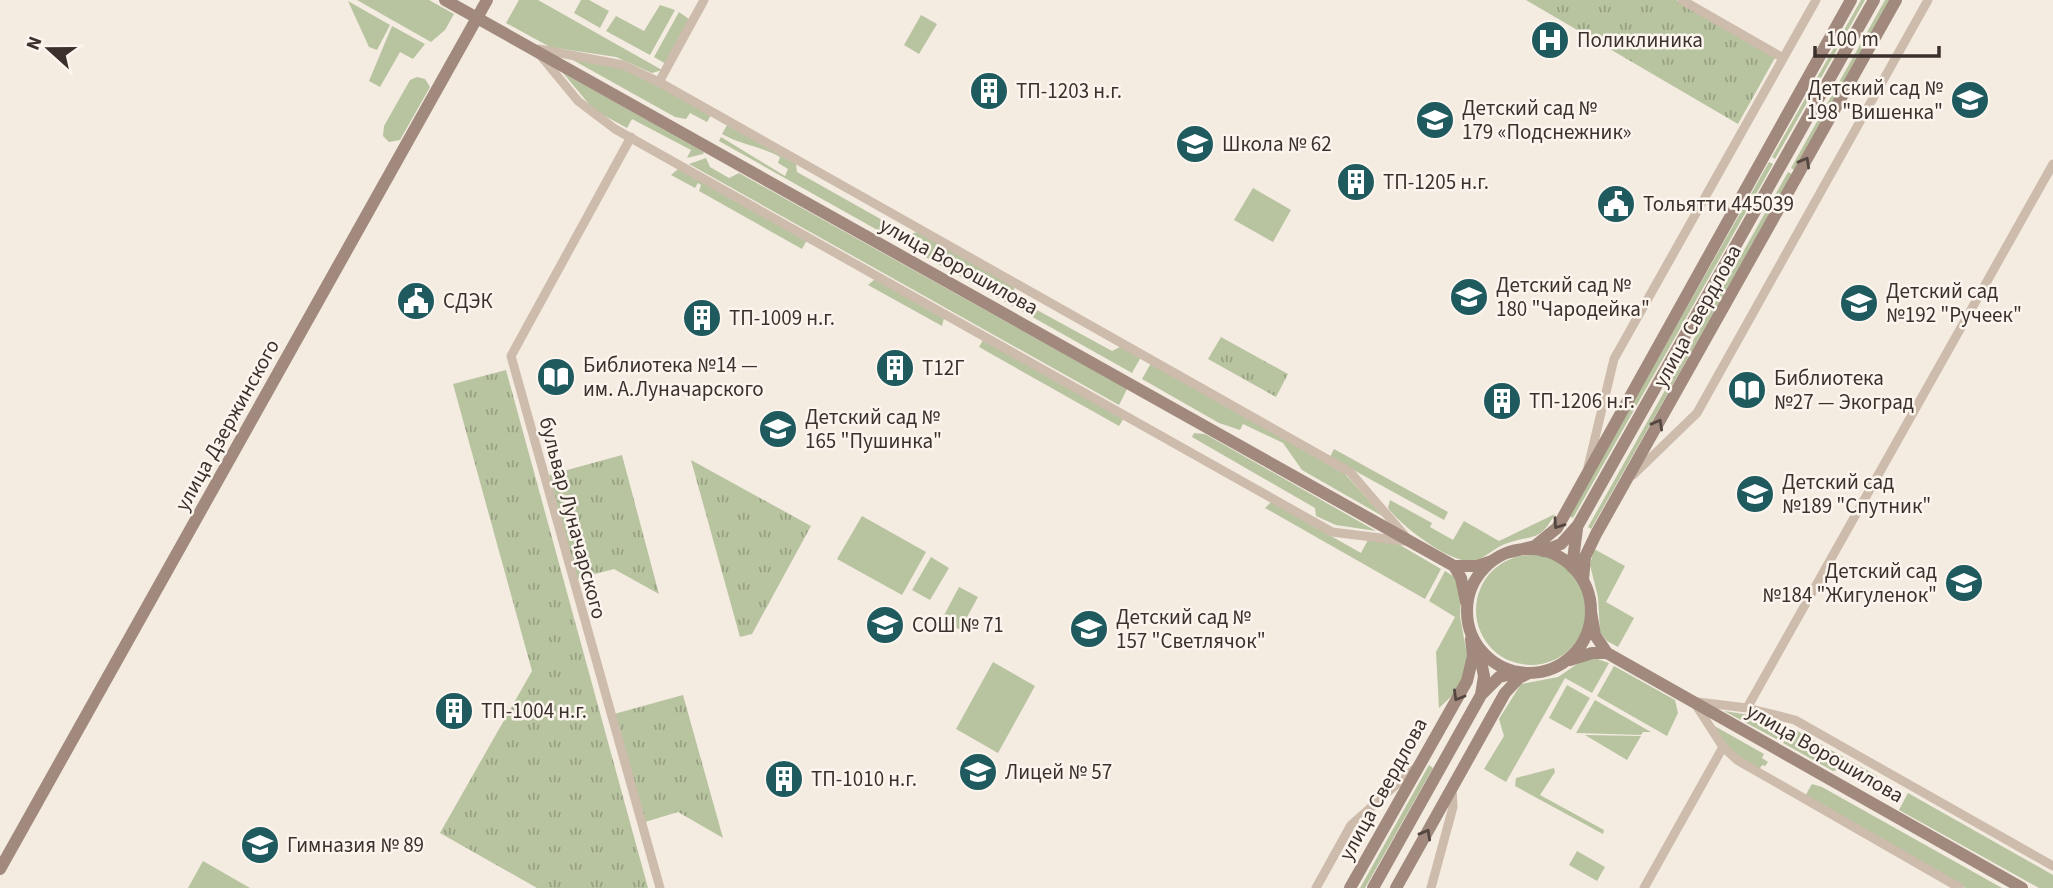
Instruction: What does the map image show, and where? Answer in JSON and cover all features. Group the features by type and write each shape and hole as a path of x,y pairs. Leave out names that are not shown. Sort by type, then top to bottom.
{"main road":[{"name":"улица Ворошилова","path":"445,0 1454,566"},
{"name":"улица Дзержинского","path":"0,869 487,0"},
{"name":"улица Свердлова","path":"1511,552 1535,546 1548,537 1586,475 1851,0"},
{"name":"улица Свердлова","path":"1543,551 1561,544 1578,525 1874,0"},
{"name":"улица Свердлова","path":"1583,580 1585,557 1624,483 1896,0"},
{"name":"улица Свердлова","path":"1572,567 1578,525"},
{"path":"1543,551 1572,567 1583,580 1595,635 1607,653 1582,655 1549,670 1524,673 1490,660 1478,646 1470,631 1465,590 1454,566 1477,566 1511,552 1543,551"},
{"path":"1467,608 1477,578 1492,561"},
{"path":"1563,663 1584,640 1591,612"},
{"name":"улица Свердлова","path":"1350,888 1472,669 1470,631"},
{"name":"улица Свердлова","path":"1478,646 1483,666 1481,695"},
{"name":"улица Ворошилова","path":"1607,653 2022,888"},
{"name":"улица Свердлова","path":"1373,888 1481,695 1499,677 1524,673"},
{"path":"1396,888 1505,694 1524,673"}],"street":[{"path":"659,82 704,0"},
{"path":"1682,0 1783,58"},
{"path":"1586,475 1614,359 1816,0"},
{"path":"1624,483 1697,413 1928,0"},
{"path":"534,49 622,65 659,82 1350,472 1410,542"},
{"path":"534,49 578,101 596,117 1332,532 1410,542"},
{"name":"бульвар Луначарского","path":"631,137 511,356 660,888"},
{"path":"1747,708 2053,164"},
{"path":"1693,701 1747,708 1795,720 2053,866"},
{"path":"1693,701 1723,747 1747,767 1960,888"},
{"path":"1644,888 1723,747"},
{"path":"1316,888 1351,825 1392,786 1418,766"},
{"path":"1431,888 1453,807 1452,787"}],"green space":[{"path":"357,0 429,0 454,14 445,30 431,42"},
{"path":"519,0 538,0 662,70 652,73 616,57 550,47 506,23"},
{"path":"581,0 589,0 609,11 600,28 574,13"},
{"path":"1526,0 1676,0 1776,56 1738,124"},
{"path":"1861,0 1865,0 1775,159 1772,157"},
{"path":"1885,0 1890,0 1794,170 1791,168"},
{"path":"348,1 390,25 377,50 369,47"},
{"path":"660,5 675,10 650,55 606,31 616,16 644,31"},
{"path":"679,12 689,19 666,64 654,57"},
{"path":"921,15 937,24 919,54 904,45"},
{"path":"392,26 425,44 413,59 400,52 380,87 369,81"},
{"path":"571,59 615,66 639,75 711,115 707,122 690,113 686,119 675,117"},
{"path":"563,73 704,152 703,154 687,158 691,150 632,119 627,128 594,110"},
{"path":"417,77 425,79 430,87 400,140 389,142 383,136 384,126 410,80"},
{"path":"727,125 796,164 797,172 909,235 917,232 1014,285 1015,298 1112,351 1122,346 1141,357 1132,373 719,141 721,137 785,176 788,169 778,163 780,157 722,134"},
{"path":"706,158 710,167 729,178 739,173 1127,389 1119,405 689,164"},
{"path":"1769,162 1773,164 1573,518 1569,516"},
{"path":"678,169 807,240 802,249 699,191 701,185 698,183 695,188 671,175"},
{"path":"1788,172 1792,174 1591,529 1588,527"},
{"path":"1253,188 1291,210 1273,242 1234,220"},
{"path":"875,279 944,318 942,326 868,285"},
{"path":"1221,337 1288,374 1276,397 1208,359"},
{"path":"983,340 1124,418 1119,426 979,347"},
{"path":"1151,363 1345,474 1384,517 1302,470 1283,443 1243,424 1240,430 1219,423 1142,379"},
{"path":"506,370 648,888 537,888 440,833 532,671 453,384"},
{"path":"1194,433 1205,434 1376,531 1336,525 1316,516 1315,508 1192,437"},
{"path":"1334,449 1448,512 1444,520 1330,457"},
{"path":"622,455 659,594 614,569 576,579 549,475"},
{"path":"691,460 811,526 752,634 740,637"},
{"path":"1390,500 1432,523 1430,527 1453,540 1464,521 1499,541 1555,514 1545,529 1536,536 1504,545 1474,561 1465,561 1441,551 1415,534 1388,508"},
{"path":"1271,502 1361,553 1369,538 1400,545 1441,569 1425,599 1265,508"},
{"path":"862,516 926,552 902,595 837,559"},
{"path":"1594,549 1625,566 1606,602 1634,618 1618,647 1607,641 1600,632 1598,597 1590,565"},
{"path":"1531,555 1552,559 1570,571 1582,589 1586,610 1582,631 1570,649 1552,661 1531,665 1510,661 1492,649 1480,631 1476,610 1480,589 1492,571 1510,559"},
{"path":"931,557 949,568 930,600 912,590"},
{"path":"1445,571 1456,578 1461,593 1460,617 1469,665 1457,691 1439,708 1436,652 1455,617 1429,601"},
{"path":"959,587 978,597 960,630 942,619"},
{"path":"1589,656 1609,663 1592,693 1565,678 1506,782 1484,769 1504,736 1499,719 1521,684 1558,677"},
{"path":"993,662 1035,686 998,753 956,729"},
{"path":"1614,666 1675,700 1678,713 1667,736 1597,696"},
{"path":"1567,685 1590,698 1571,730 1549,718"},
{"path":"683,695 723,838 678,812 645,822 614,714"},
{"path":"1595,700 1651,732 1643,732 1641,735 1576,733"},
{"path":"1724,711 1775,719 1788,726 1780,741"},
{"path":"1711,724 1764,754 1762,758 1768,762 1759,770 1752,766 1732,750"},
{"path":"1792,728 1877,776 1874,782 1850,768 1833,771 1783,743"},
{"path":"1585,735 1641,736 1627,760"},
{"path":"1429,765 1433,768 1365,888 1360,888"},
{"path":"1554,768 1555,772 1540,795 1604,830 1603,834 1515,786 1516,778"},
{"path":"1812,784 1822,787 2002,888 1966,888 1804,798"},
{"path":"1908,793 2053,875 2053,888 2039,888 1899,810"},
{"path":"1577,851 1605,867 1597,881 1569,865"},
{"path":"203,861 250,888 188,888"}],"place":[{"name":"Поликлиника","path":"1550,40"},
{"name":"ТП-1203 н.г.","path":"989,91"},
{"name":"Детский сад № 198 \"Вишенка\"","path":"1970,100"},
{"name":"Детский сад № 179 «Подснежник»","path":"1435,120"},
{"name":"Школа № 62","path":"1195,144"},
{"name":"ТП-1205 н.г.","path":"1356,182"},
{"name":"Тольятти 445039","path":"1616,204"},
{"name":"Детский сад № 180 \"Чародейка\"","path":"1469,297"},
{"name":"СДЭК","path":"416,301"},
{"name":"Детский сад №192 \"Ручеек\"","path":"1859,303"},
{"name":"ТП-1009 н.г.","path":"702,318"},
{"name":"T12Г","path":"895,368"},
{"name":"Библиотека №14 — им. А.Луначарского","path":"556,377"},
{"name":"Библиотека №27 — Экоград","path":"1747,390"},
{"name":"ТП-1206 н.г.","path":"1502,401"},
{"name":"Детский сад № 165 \"Пушинка\"","path":"778,429"},
{"name":"Детский сад №189 \"Спутник\"","path":"1755,494"},
{"name":"Детский сад №184 \"Жигуленок\"","path":"1964,583"},
{"name":"СОШ № 71","path":"885,625"},
{"name":"Детский сад № 157 \"Светлячок\"","path":"1089,629"},
{"name":"ТП-1004 н.г.","path":"454,711"},
{"name":"Лицей № 57","path":"978,772"},
{"name":"ТП-1010 н.г.","path":"784,779"},
{"name":"Гимназия № 89","path":"260,845"}]}
